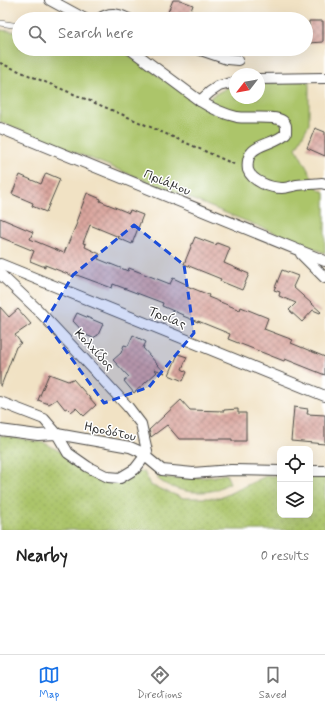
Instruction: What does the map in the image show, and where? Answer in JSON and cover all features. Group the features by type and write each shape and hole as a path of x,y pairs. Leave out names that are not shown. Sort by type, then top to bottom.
{"street":[{"path":"50,0 72,12"},
{"path":"139,56 200,101 212,108 237,117 274,118 282,121 286,126 286,132 283,136 251,152 248,161 248,170 255,180 267,185 281,188 322,183 325,184"},
{"path":"216,56 227,60 238,60"},
{"path":"265,79 325,78"},
{"path":"200,101 219,86 229,84"},
{"name":"Πριάμου","path":"0,128 325,262"},
{"path":"297,250 325,278"},
{"name":"Τροίας","path":"0,264 325,396"},
{"name":"Κολχίδος","path":"0,274 37,309 128,407 141,424 147,451 145,456"},
{"path":"0,402 44,419 57,434 68,453 88,467 108,477 120,478 135,470 145,456"},
{"name":"Ηροδότου","path":"0,430 38,435 57,434 130,447 139,451 162,470 193,473 231,470 277,471"},
{"path":"313,471 325,472"}],"lane":[{"path":"0,23 12,25"}],"path":[{"path":"0,63 122,114 248,170"}],"highlighted area":[{"path":"134,225 184,265 194,333 149,387 104,403 45,322 73,275"}],"green space":[{"path":"0,30 12,31 12,56 130,56 204,107 212,96 229,87 229,104 265,104 265,84 309,80 309,124 296,148 319,190 325,192 325,253 0,122"},
{"path":"0,435 45,443 64,454 95,479 109,483 123,482 140,471 144,472 150,485 183,498 220,498 266,476 277,476 277,518 313,518 313,476 325,476 325,530 0,530"},
{"path":"226,474 230,483 215,490 201,492 177,489 157,478 158,476 167,478 211,477"}],"building":[{"path":"173,0 180,0 193,5 190,12 168,12"},
{"path":"313,21 323,21 323,42 313,43"},
{"path":"315,128 325,132 325,156 307,148"},
{"path":"46,173 60,179 46,212 32,206 33,203 12,194 20,175 41,184"},
{"path":"87,193 101,199 100,201 129,213 130,210 143,215 132,244 90,225 83,243 86,244 85,247 100,254 98,259 128,271 129,268 170,284 173,278 188,285 187,286 209,295 208,297 240,310 241,307 268,318 264,329 293,340 291,343 325,357 325,375 228,339 230,334 183,316 162,306 163,303 113,284 112,288 74,274 73,276 30,261 34,251 0,237 0,218 33,232 30,239 64,253 77,223 76,222"},
{"path":"195,237 216,245 217,243 230,248 224,263 249,274 242,290 220,281 221,279 184,264"},
{"path":"282,270 298,276 293,287 321,312 320,313 313,310 302,322 289,310 296,303 279,296 280,292 274,290"},
{"path":"0,307 9,317 18,309 31,324 15,335 21,343 16,347 1,386 0,386"},
{"path":"77,313 103,324 98,335 93,338 86,335 73,321"},
{"path":"133,335 146,342 143,348 165,373 154,369 157,372 134,393 124,381 129,377 113,360 121,353 124,345 128,346"},
{"path":"178,354 187,357 182,369 187,372 183,381 169,375"},
{"path":"49,374 68,381 73,379 96,405 84,416 76,408 71,412 67,408 65,409 57,399 49,404 38,400"},
{"path":"181,400 190,410 224,411 238,409 238,413 246,413 246,441 232,441 232,439 179,439 167,425 151,437 149,430"},
{"path":"294,407 308,409 307,414 325,415 325,444 291,441"}]}
